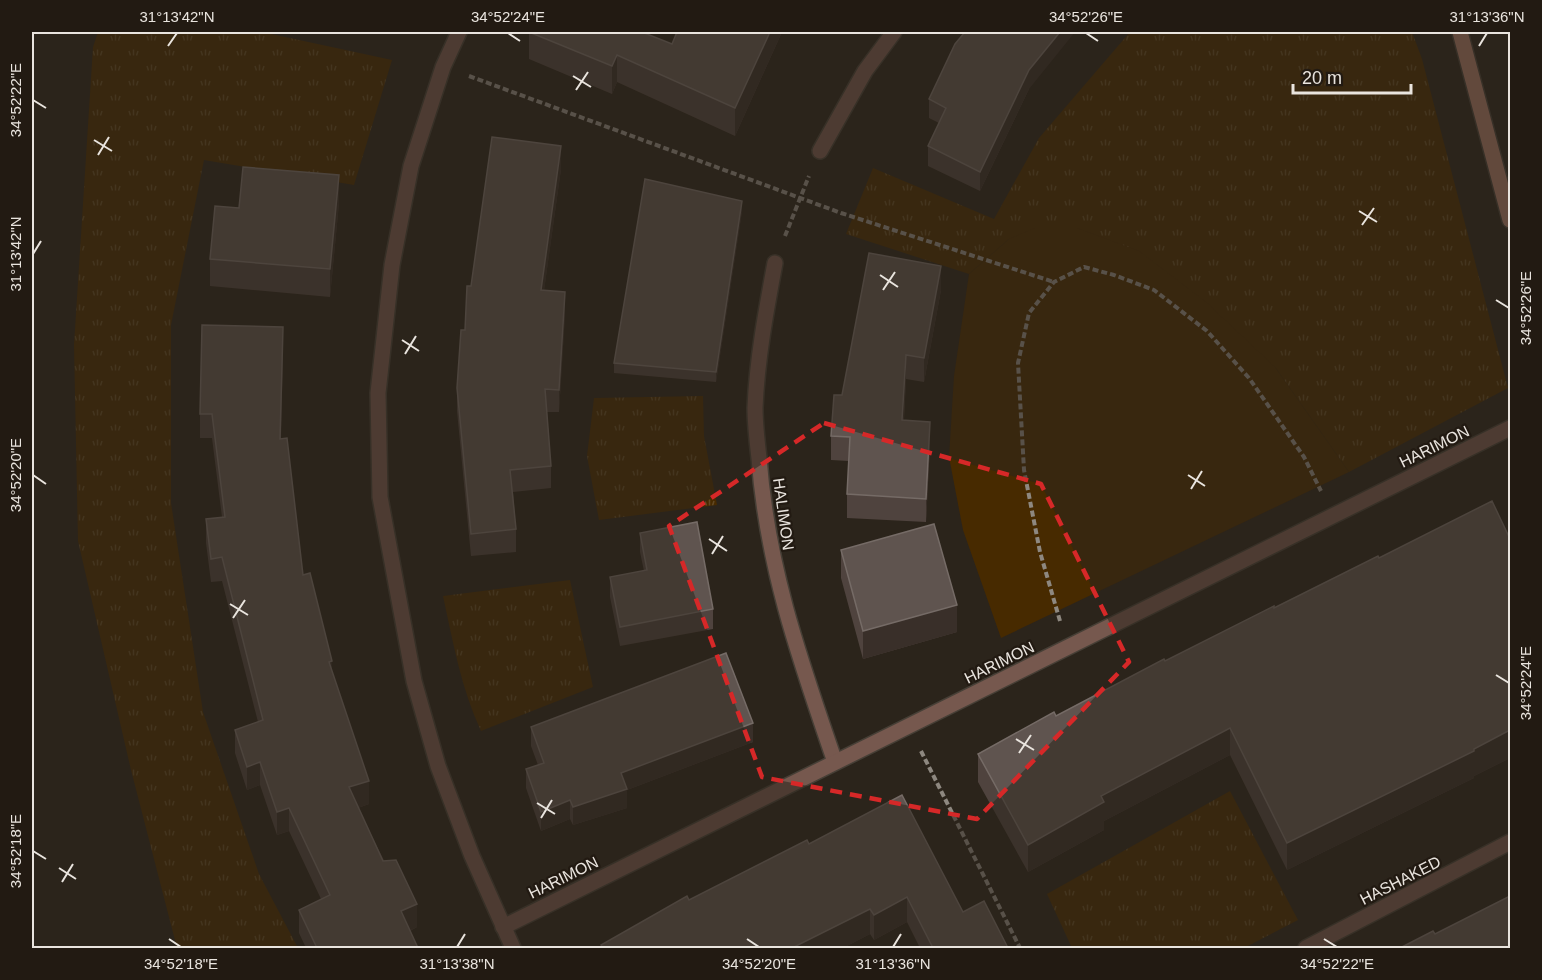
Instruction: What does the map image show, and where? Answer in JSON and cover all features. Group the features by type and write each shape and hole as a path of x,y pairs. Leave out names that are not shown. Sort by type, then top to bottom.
{"street":[{"path":"459,32 444,67 411,166 392,265 378,393 380,497 414,681 438,766 472,856 513,948"},
{"path":"820,151 865,71 894,32"},
{"path":"1460,32 1510,220"},
{"name":"HALIMON","path":"775,263 764,317 755,409 762,500 772,560 788,619 835,762"},
{"name":"HARIMON","path":"503,927 1510,428"},
{"name":"HASHAKED","path":"1306,948 1510,843"}],"path":[{"path":"444,67 800,198 1054,282"},
{"path":"775,263 820,151"},
{"path":"1068,648 1040,552 1024,470 1018,363 1029,313 1054,282 1084,267 1114,274 1154,290 1207,331 1249,378 1304,457 1334,516"},
{"path":"908,726 1020,948"}],"highlighted area":[{"path":"824,423 1041,484 1129,662 977,819 762,777 669,526"}],"green space":[{"path":"98,32 262,32 392,60 354,185 204,160 171,325 171,503 203,712 259,874 298,948 177,948 131,770 78,541 74,345 93,47"},
{"path":"1130,32 1412,32 1422,59 1508,388 1349,472 1275,367 1009,239 969,274 846,234 873,168 994,219 1039,138"},
{"path":"1035,228 1077,228 1139,251 1206,302 1275,367 1349,472 1001,638 963,530 949,457 954,376 969,274 1009,239"},
{"path":"703,396 704,436 717,505 599,520 587,456 594,398"},
{"path":"570,580 593,687 481,731 463,682 443,596"},
{"path":"1230,791 1298,920 1244,948 1072,948 1047,894"}],"building":[{"path":"529,32 642,32 672,44 677,32 770,32 735,108 617,55 612,66"},
{"path":"965,32 1060,32 1029,70 980,172 928,146 946,108 929,99 955,44"},
{"path":"492,137 561,146 541,290 565,292 559,390 545,389 551,466 510,470 516,529 471,534 457,388 461,330 465,330 467,286 471,286"},
{"path":"243,167 339,175 330,269 210,259 215,206 239,208"},
{"path":"645,179 742,201 716,372 614,363"},
{"path":"869,253 941,266 924,358 906,355 902,420 930,422 926,499 847,494 850,437 831,436 834,395 842,395"},
{"path":"202,325 283,327 280,439 287,438 303,575 310,573 332,661 329,662 369,781 349,787 383,861 396,860 417,904 401,911 418,948 317,948 299,910 330,895 289,808 277,812 260,762 247,767 235,730 263,720 222,557 211,559 206,519 225,517 212,414 200,414"},
{"path":"1492,501 1510,539 1510,730 1474,751 1287,843 1230,728 1101,796 1104,802 1028,845 978,754 1054,712 1056,716 1164,659 1165,661 1378,556 1379,558"},
{"path":"697,522 713,609 620,627 610,577 647,570 640,533"},
{"path":"934,524 957,605 863,631 841,550"},
{"path":"726,653 753,723 621,773 627,789 573,807 570,800 541,812 526,769 544,763 531,727"},
{"path":"902,795 963,912 984,901 1008,948 933,948 907,897 874,915 870,909 792,948 603,948 601,945 687,896 689,900 807,840 809,844"},
{"path":"1510,896 1510,948 1400,948 1433,931 1435,934"}]}
